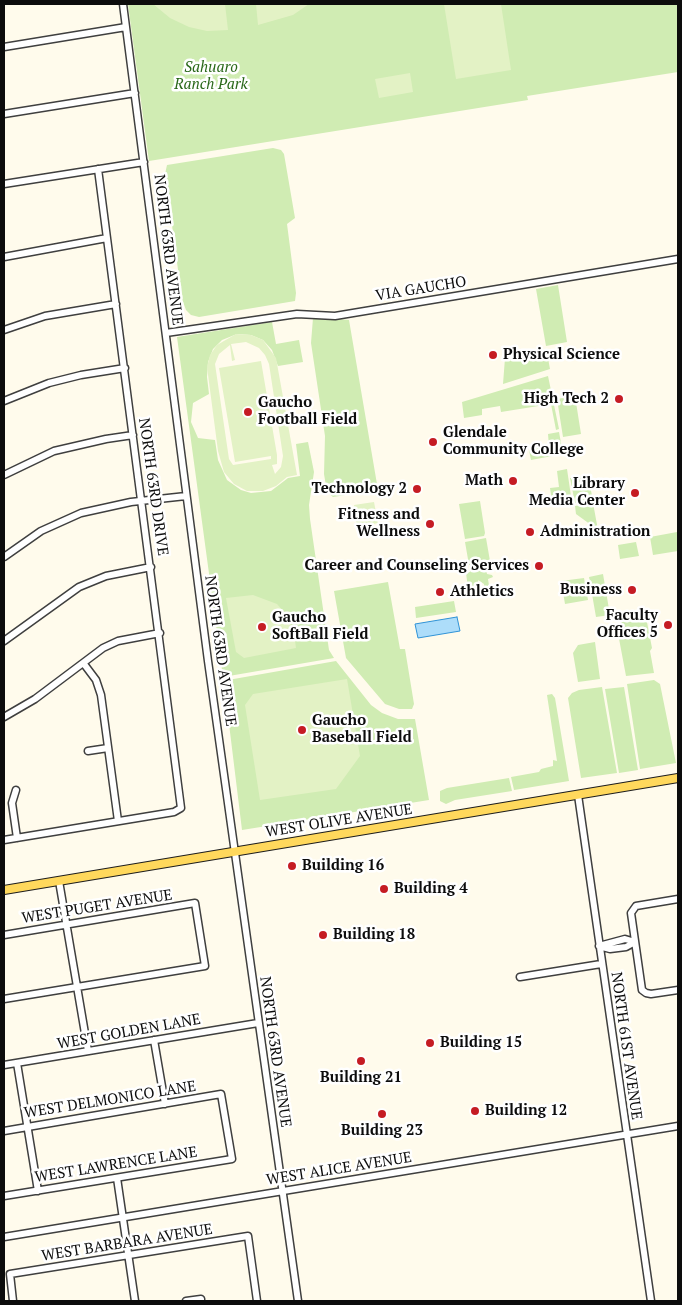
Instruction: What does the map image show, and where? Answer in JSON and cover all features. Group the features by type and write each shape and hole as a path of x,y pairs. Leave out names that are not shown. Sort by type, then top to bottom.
{"main road":[{"name":"WEST OLIVE AVENUE","path":"4,890 678,778"}],"street":[{"name":"NORTH 63RD AVENUE","path":"123,4 234,852 298,1301"},
{"path":"4,47 126,27"},
{"path":"4,114 135,93"},
{"path":"4,184 144,162"},
{"name":"NORTH 63RD DRIVE","path":"98,169 160,632 181,808 174,812 118,821"},
{"path":"4,257 107,238"},
{"name":"VIA GAUCHO","path":"166,333 297,314 335,316 678,259"},
{"path":"4,330 45,316 116,304"},
{"path":"4,401 57,381 125,368"},
{"path":"4,475 54,451 106,439 134,435"},
{"path":"4,557 41,531 66,519 103,507 186,496"},
{"path":"4,641 79,587 106,576 151,567"},
{"path":"4,716 34,699 84,664 103,648 118,641 160,632"},
{"path":"4,840 118,821 101,695 96,680 84,664"},
{"path":"88,751 108,748"},
{"path":"16,790 12,803 17,838"},
{"name":"NORTH 61ST AVENUE","path":"578,795 651,1301"},
{"path":"58,881 88,1051"},
{"path":"678,899 632,908 641,986 646,993 678,990"},
{"name":"WEST PUGET AVENUE","path":"4,935 195,903 205,966 77,987"},
{"path":"599,946 625,939 635,942"},
{"path":"520,977 602,964"},
{"path":"4,999 77,987"},
{"name":"WEST GOLDEN LANE","path":"4,1065 258,1023"},
{"path":"154,1040 165,1104"},
{"path":"17,1063 38,1190"},
{"name":"WEST DELMONICO LANE","path":"4,1131 221,1094 232,1159"},
{"name":"WEST ALICE AVENUE","path":"4,1237 678,1126"},
{"name":"WEST LAWRENCE LANE","path":"4,1196 232,1159"},
{"path":"117,1178 135,1301"},
{"name":"WEST BARBARA AVENUE","path":"13,1301 10,1274 248,1236 257,1301"},
{"path":"186,1301 201,1300"}],"green space":[{"name":"Sahuaro Ranch Park","path":"128,4 678,4 678,72 527,96 528,100 149,161"},
{"path":"153,4 225,4 228,30 207,31 189,27 170,18"},
{"path":"256,4 309,4 293,15 258,25"},
{"path":"444,4 501,4 511,70 456,79"},
{"path":"410,73 413,92 379,98 375,79"},
{"path":"273,148 281,150 284,154 295,218 287,224 296,293 295,301 199,317 191,315 186,310 182,299 165,174 167,165"},
{"path":"558,285 567,342 546,346 536,289"},
{"path":"313,318 349,320 378,490 333,497 327,492 324,474 325,436 311,343"},
{"path":"272,322 276,344 299,340 303,362 278,366 272,350 263,340 251,335 237,334 222,340 213,349 208,362 209,394 193,403 191,422 198,438 215,440 218,460 227,480 241,490 251,493 271,491 288,478 300,476 296,444 308,442 314,472 309,505 310,519 329,650 334,658 223,677 177,337"},
{"path":"236,334 251,335 263,340 276,358 297,475 287,477 276,486 263,491 247,491 234,484 224,472 218,451 207,367 210,355 217,345","holes":["246,342 259,348 269,364 283,456 281,467 275,474 272,465 277,464 277,455 261,361 219,368 235,462 271,456 271,459 233,465 229,459 215,364 219,354 230,345 232,361 235,360 231,344"]},
{"path":"541,353 547,353 550,369 503,384 505,358 541,357"},
{"path":"548,376 559,429 556,430 551,404 501,412 500,406 482,409 482,415 464,418 462,402"},
{"path":"575,396 581,434 563,437 557,399"},
{"path":"559,432 563,454 531,460 529,450 549,446 548,434"},
{"path":"567,469 572,503 553,507 550,488 559,487 557,471"},
{"path":"588,475 593,501 575,503 570,478"},
{"path":"480,501 484,536 465,539 459,504"},
{"path":"374,502 378,523 357,527 354,505"},
{"path":"593,503 598,530 576,514 575,506"},
{"path":"677,532 678,551 653,555 650,537"},
{"path":"486,538 490,561 469,565 465,542"},
{"path":"636,542 639,556 620,559 618,545"},
{"path":"485,564 487,574 493,577 488,579 490,592 485,593 484,584 478,580 479,595 473,589 468,588 466,573 470,572 470,567"},
{"path":"603,574 610,615 596,617 589,577"},
{"path":"584,578 588,600 565,604 561,581"},
{"path":"388,582 400,649 405,649 414,704 412,709 399,709 385,704 346,658 334,591"},
{"name":"Gaucho SoftBall Field","path":"253,595 277,604 285,613 294,633 296,648 244,658 236,652 226,598"},
{"path":"454,601 456,612 416,618 415,607"},
{"path":"646,617 652,648 650,651 654,673 626,676 617,628 622,628 621,621"},
{"path":"595,642 600,679 578,682 573,653 578,645"},
{"path":"336,661 371,705 382,713 398,719 415,719 429,800 242,830 224,683 228,680"},
{"name":"Gaucho Baseball Field","path":"347,679 360,756 336,789 260,800 245,705 253,694"},
{"path":"654,680 660,684 676,763 640,769 627,684"},
{"path":"602,687 617,773 581,778 568,698 572,693 579,690"},
{"path":"624,687 638,770 619,773 605,689"},
{"path":"552,694 555,698 569,781 514,790 511,777 539,772 541,769 553,766 553,760 557,761 547,695"},
{"path":"509,778 512,791 455,800 446,804 440,801 440,791 447,788"}],"water":[{"path":"457,617 460,631 418,638 415,624"}],"place":[{"name":"Physical Science","path":"493,355"},
{"name":"High Tech 2","path":"619,399"},
{"name":"Gaucho Football Field","path":"248,412"},
{"name":"Glendale Community College","path":"433,442"},
{"name":"Math","path":"513,481"},
{"name":"Technology 2","path":"417,489"},
{"name":"Library Media Center","path":"635,493"},
{"name":"Fitness and Wellness","path":"430,524"},
{"name":"Administration","path":"530,532"},
{"name":"Career and Counseling Services","path":"539,566"},
{"name":"Business","path":"632,590"},
{"name":"Athletics","path":"440,592"},
{"name":"Faculty Offices 5","path":"668,625"},
{"name":"Gaucho SoftBall Field","path":"262,627"},
{"name":"Gaucho Baseball Field","path":"302,730"},
{"name":"Building 16","path":"292,866"},
{"name":"Building 4","path":"384,889"},
{"name":"Building 18","path":"323,935"},
{"name":"Building 15","path":"430,1043"},
{"name":"Building 21","path":"361,1061"},
{"name":"Building 12","path":"475,1111"},
{"name":"Building 23","path":"382,1114"}]}
